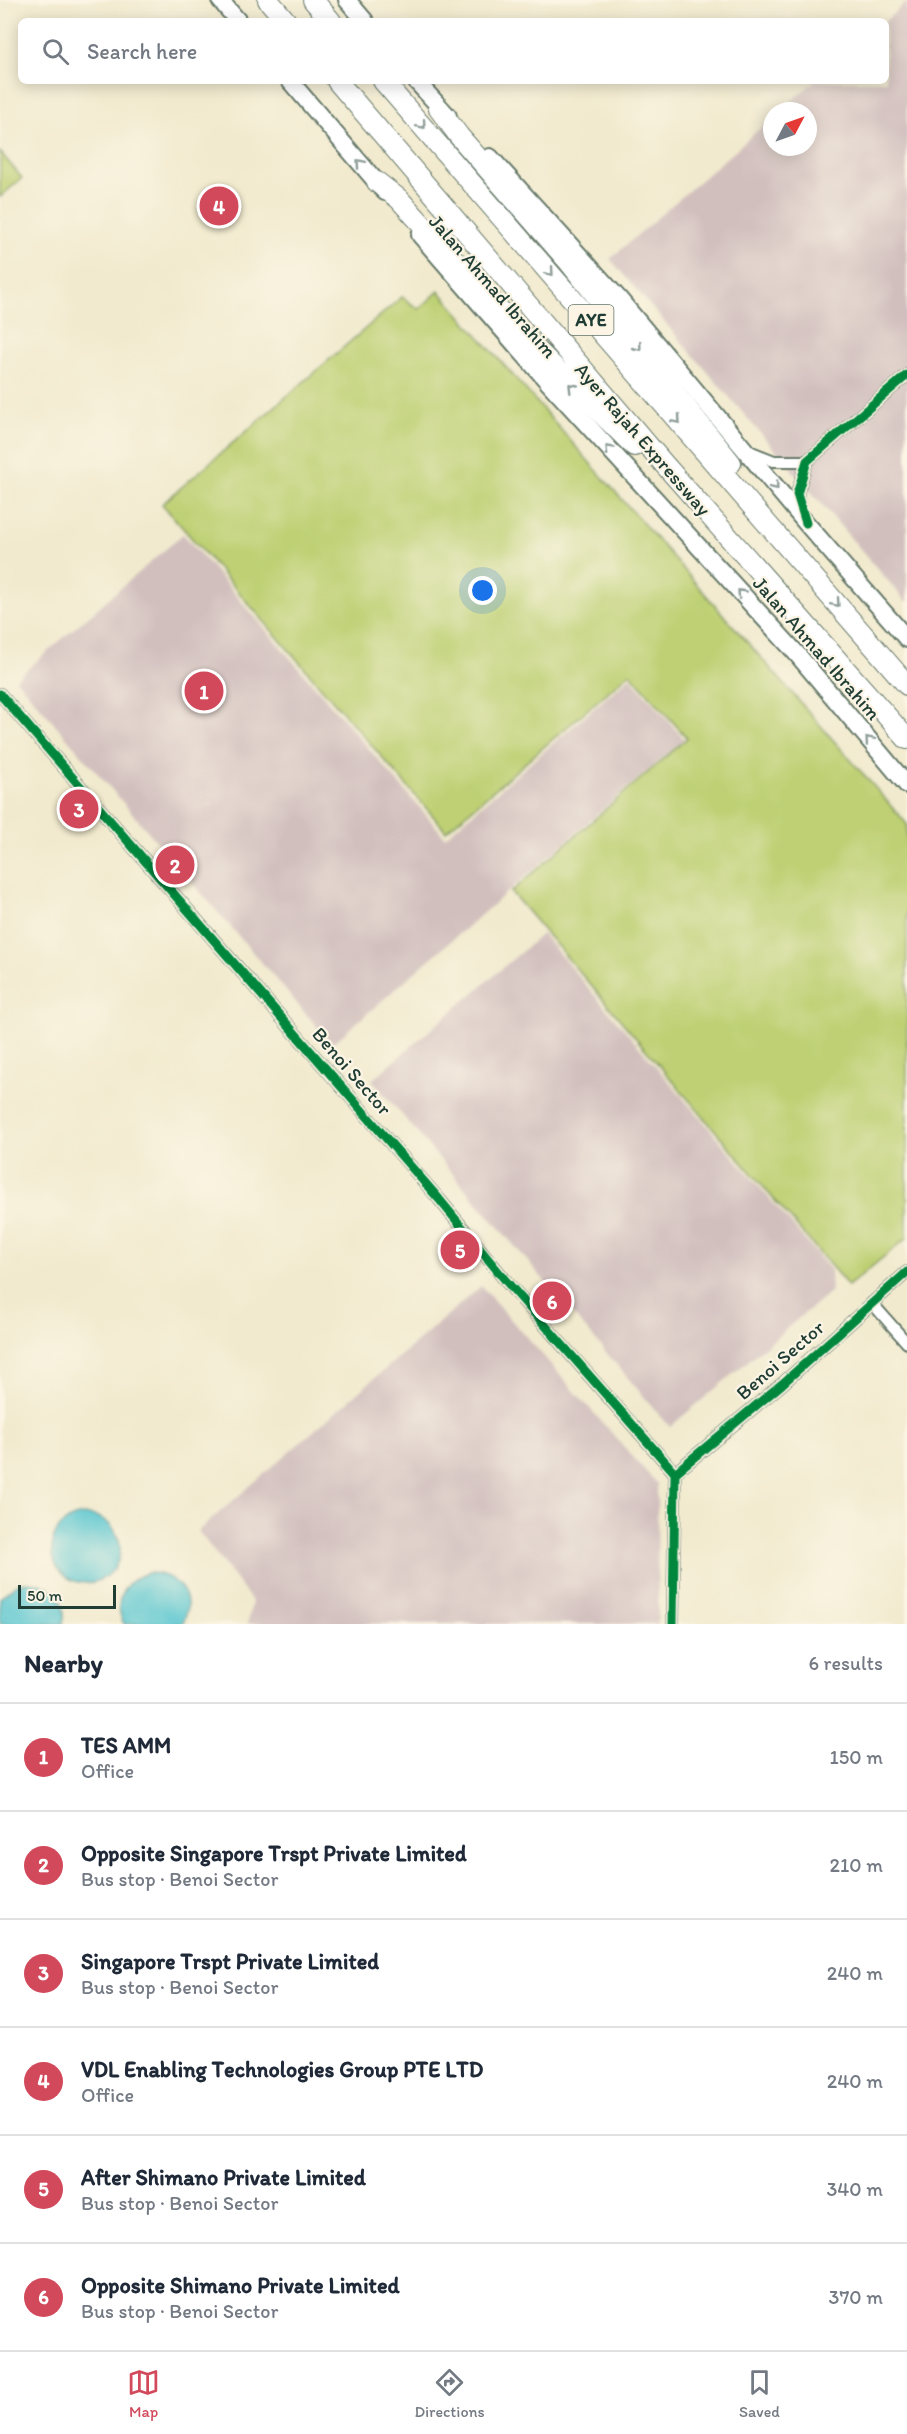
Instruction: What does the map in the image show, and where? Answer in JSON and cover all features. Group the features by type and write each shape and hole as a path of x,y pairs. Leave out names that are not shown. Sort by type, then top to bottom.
{"highway":[{"path":"268,0 283,18"},
{"path":"313,0 328,18"},
{"name":"Ayer Rajah Expressway","path":"340,84 664,464 907,739"},
{"name":"Ayer Rajah Expressway","path":"386,84 907,685"},
{"path":"439,109 459,136 569,262 728,459 798,559"},
{"path":"377,182 413,214 583,398 644,455 664,464"}],"main road":[{"path":"220,0 235,18"},
{"path":"347,0 362,18"},
{"name":"Jalan Ahmad Ibrahim","path":"293,84 438,257 548,382 797,654 907,785"},
{"path":"418,84 439,109 466,130 619,299 806,523 907,639"}],"street":[{"path":"806,523 797,494 807,461 907,375"},
{"path":"745,449 774,461 807,461"},
{"name":"Benoi Sector","path":"0,694 439,1199 514,1290 675,1473 782,1384 907,1272"},
{"path":"872,1303 907,1343"},
{"path":"673,1624 675,1473"}],"shaded area":[{"path":"907,2 907,603 610,259 763,126 763,156 817,156 817,102 790,102 812,84 889,84 889,18"},
{"path":"183,534 445,837 630,677 684,739 332,1044 16,679"},
{"path":"542,934 830,1269 831,1291 670,1427 372,1080"},
{"path":"481,1286 657,1484 658,1624 248,1624 252,1601 198,1531"}],"green space":[{"path":"0,152 22,178 0,197"},
{"path":"439,291 907,824 907,1238 848,1286 511,892 687,738 630,673 446,831 162,504 402,297 419,309"}],"water":[{"path":"86,1515 99,1518 110,1525 117,1536 120,1549 117,1562 110,1573 99,1580 86,1583 73,1580 62,1573 55,1562 52,1549 55,1536 62,1525 73,1518"},
{"path":"148,1573 167,1577 181,1588 187,1604 182,1624 124,1624 119,1607 122,1592 132,1581"},
{"path":"33,1582 55,1593 63,1607 63,1624 0,1624 0,1598 15,1585"}],"cycle path":[{"path":"806,523 797,494 807,461 907,375"},
{"path":"0,694 439,1199 506,1281 675,1473 673,1624"},
{"path":"675,1473 782,1384 907,1272"}],"place":[{"name":"VDL Enabling Technologies Group PTE LTD","path":"219,206"},
{"name":"TES AMM","path":"204,691"},
{"name":"Singapore Trspt Private Limited","path":"79,809"},
{"name":"Opposite Singapore Trspt Private Limited","path":"175,865"},
{"name":"After Shimano Private Limited","path":"460,1250"},
{"name":"Opposite Shimano Private Limited","path":"552,1301"}]}
